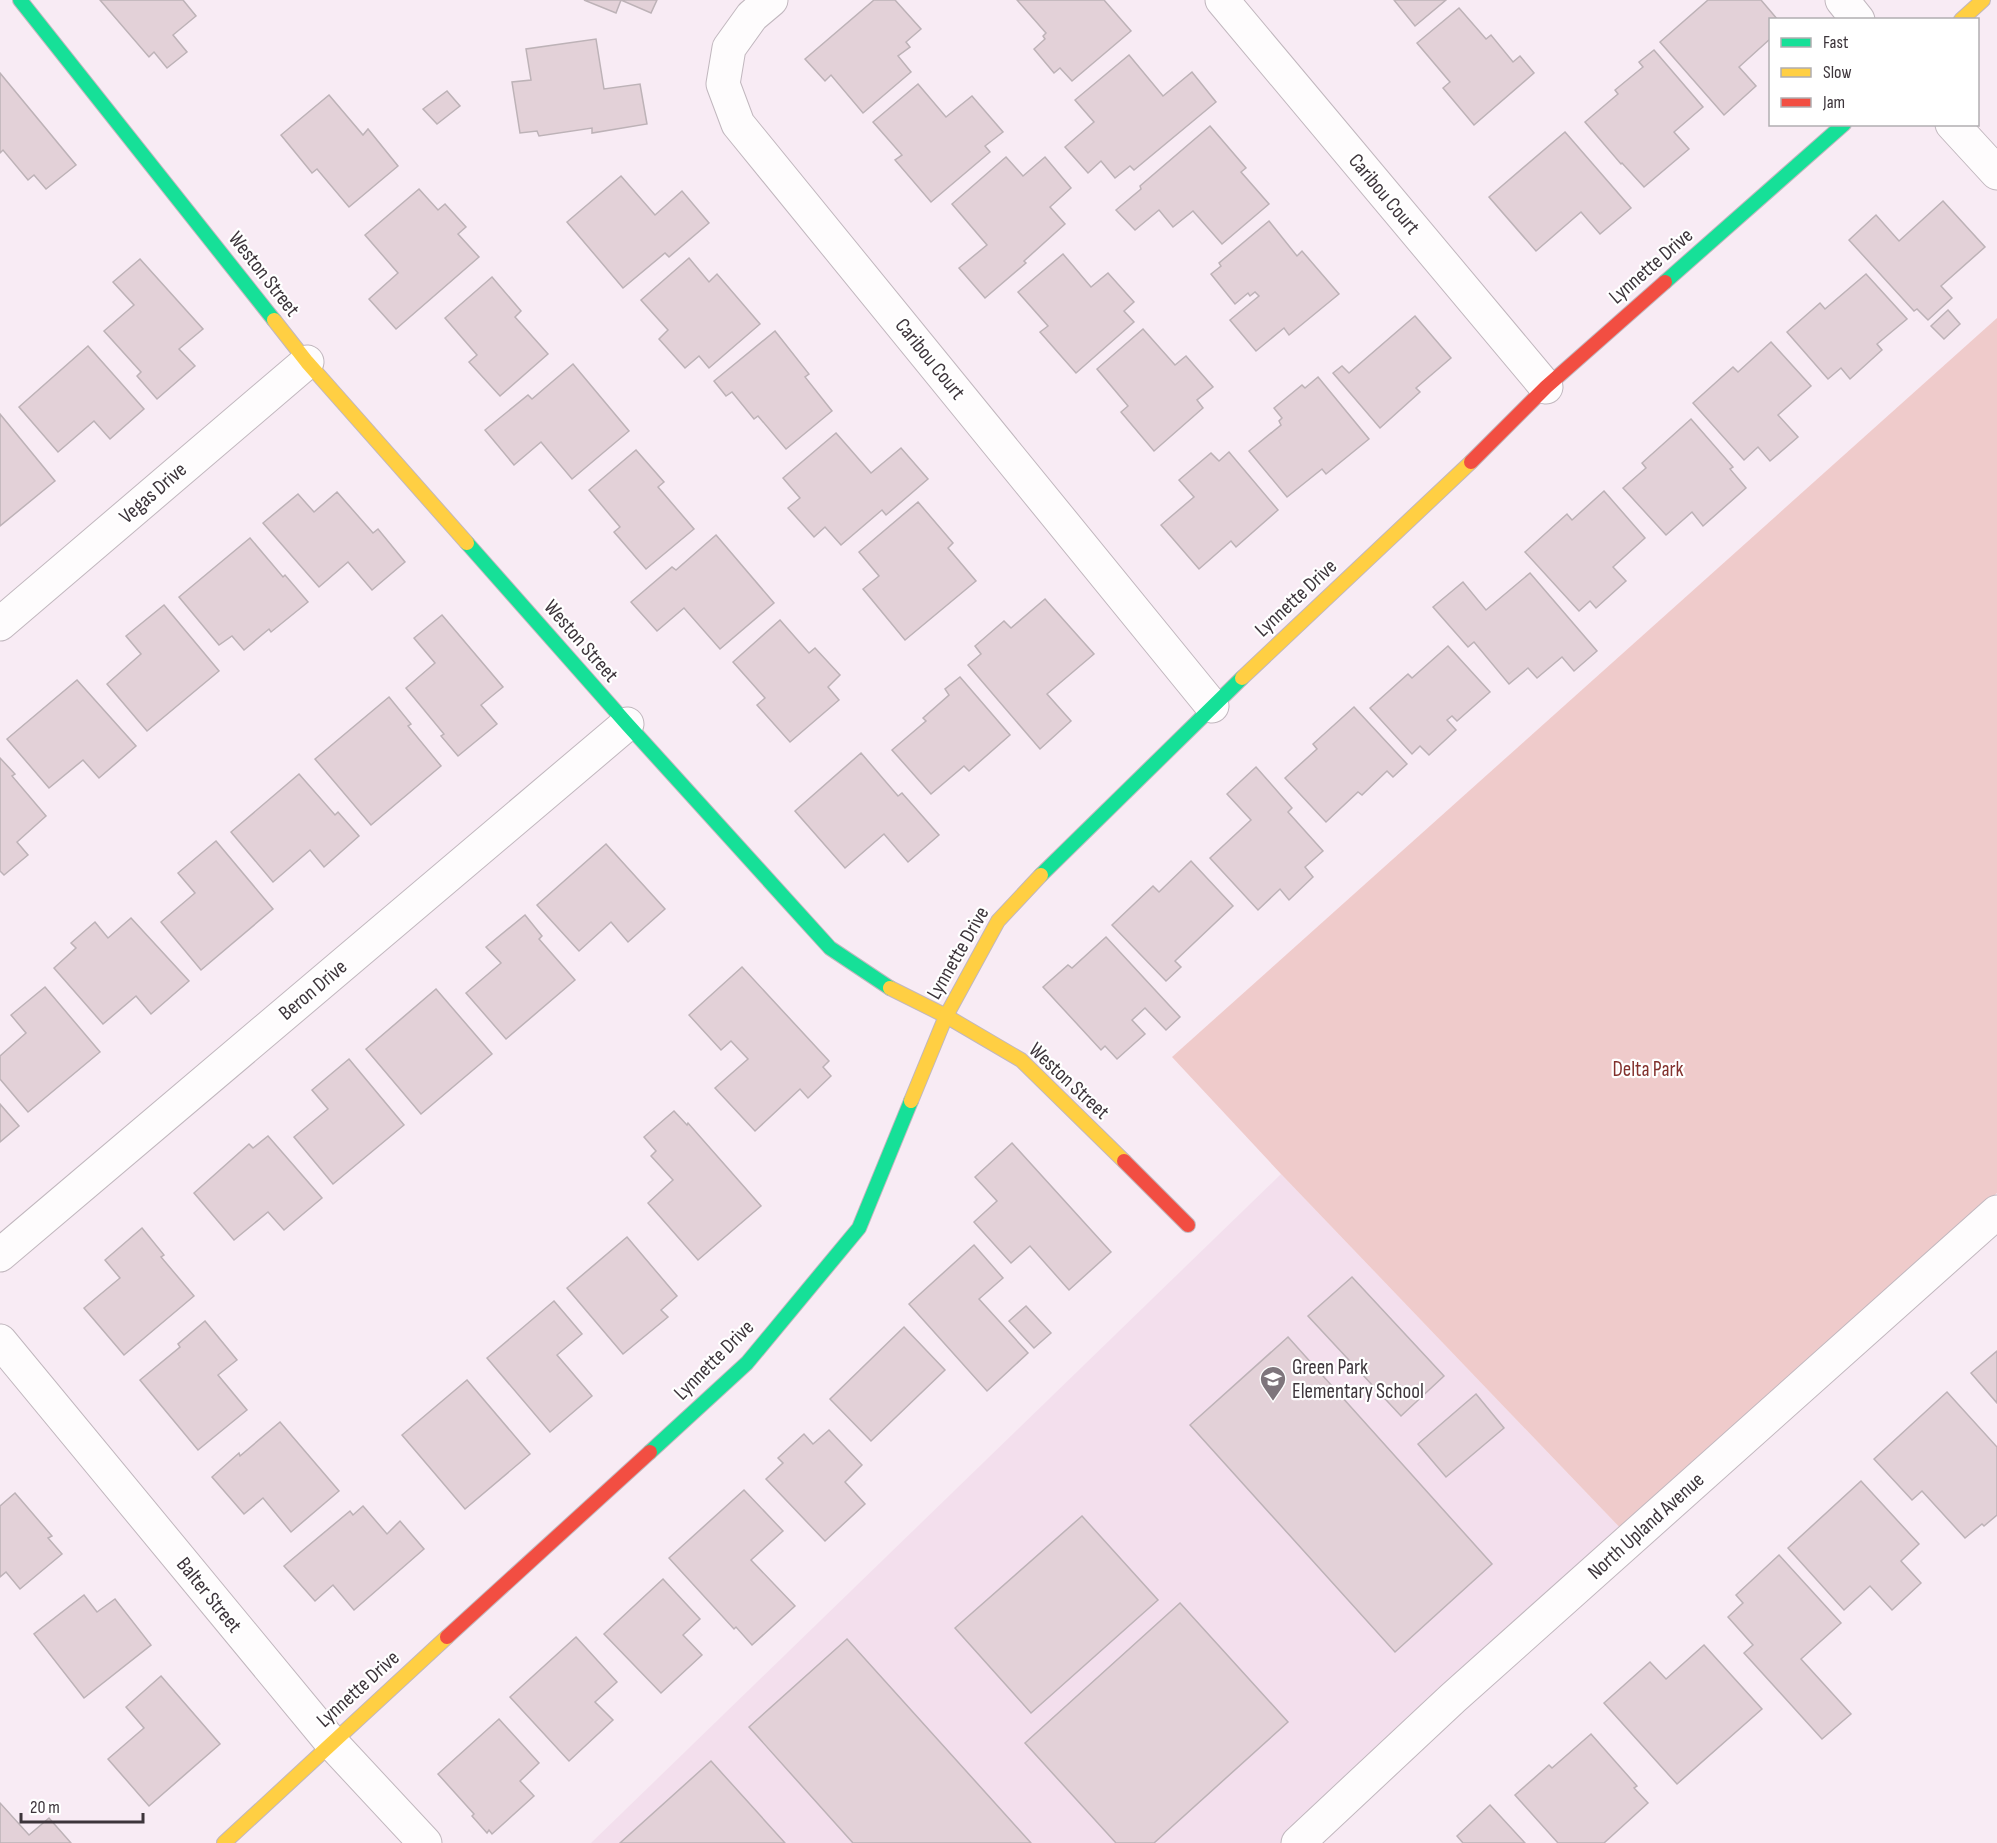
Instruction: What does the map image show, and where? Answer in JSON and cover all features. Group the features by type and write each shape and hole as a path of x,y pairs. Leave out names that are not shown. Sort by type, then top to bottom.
{"street":[{"name":"Weston Street","path":"20,0 307,362 627,724 830,948 884,985 946,1016 1021,1060 1188,1225"},
{"name":"Caribou Court","path":"771,0 752,16 729,48 723,84 738,124 1212,706"},
{"name":"Caribou Court","path":"1222,0 1546,387"},
{"path":"1842,0 1856,18"},
{"path":"1963,18 1983,0"},
{"name":"Lynnette Drive","path":"224,1843 330,1742 747,1363 859,1228 946,1016 999,921 1015,901 1212,706 1448,485 1546,387 1842,126"},
{"path":"1954,126 1997,173"},
{"name":"Vegas Drive","path":"0,624 307,362"},
{"name":"Beron Drive","path":"0,1255 627,724"},
{"name":"North Upland Avenue","path":"1298,1843 1453,1698 1997,1212"},
{"name":"Balter Street","path":"0,1341 330,1742 425,1843"}],"shaded area":[{"name":"Green Park Elementary School","path":"1281,1174 1626,1534 1286,1843 591,1843"}],"green space":[{"name":"Delta Park","path":"1997,318 1997,1193 1626,1534 1172,1057"}],"building":[{"path":"100,0 183,0 196,16 173,35 187,52 167,68 154,52 149,57"},
{"path":"584,0 621,0 616,13"},
{"path":"621,0 657,0 651,13"},
{"path":"874,0 895,0 921,29 906,42 910,47 898,56 911,72 863,113 831,75 825,81 805,59"},
{"path":"1017,0 1104,0 1131,31 1072,81 1060,68 1054,73 1034,49 1045,39 1043,36 1046,33"},
{"path":"1394,0 1446,0 1415,26"},
{"path":"1708,0 1761,0 1776,18 1769,18 1769,40 1739,67 1756,86 1724,115 1660,42"},
{"path":"1459,8 1486,39 1491,35 1513,62 1520,56 1534,73 1474,125 1443,88 1450,82 1417,43"},
{"path":"596,39 604,89 640,84 647,124 592,133 592,128 539,136 537,131 520,133 512,82 531,80 526,49"},
{"path":"1654,50 1703,107 1674,132 1689,149 1644,187 1585,122 1618,94 1615,90 1643,67 1639,62"},
{"path":"1129,55 1163,96 1192,72 1216,102 1134,170 1130,166 1115,178 1101,161 1088,173 1065,147 1094,122 1075,100"},
{"path":"0,73 76,165 46,189 34,175 28,180 3,150 0,153"},
{"path":"918,84 946,117 972,96 1003,132 985,146 990,152 931,202 895,160 902,155 873,122"},
{"path":"447,91 460,106 437,124 423,109"},
{"path":"329,95 363,135 368,129 398,166 349,207 317,169 312,173 281,135"},
{"path":"1210,126 1246,168 1241,172 1269,204 1222,244 1193,211 1173,227 1159,210 1135,230 1116,210 1141,189 1140,186"},
{"path":"1565,132 1631,208 1600,234 1581,212 1536,251 1489,197"},
{"path":"1006,157 1023,176 1045,157 1071,188 1050,207 1065,224 1024,261 1026,263 985,298 959,268 987,245 952,204"},
{"path":"621,176 655,215 682,191 709,223 669,257 665,253 623,288 567,222"},
{"path":"419,189 438,210 445,204 466,227 458,234 479,257 396,329 369,299 398,273 365,235"},
{"path":"1943,201 1985,247 1941,286 1952,298 1928,320 1917,309 1914,311 1849,240 1876,215 1899,241"},
{"path":"1269,221 1297,256 1302,251 1339,294 1289,335 1284,328 1256,351 1230,320 1259,296 1255,292 1250,296 1248,293 1235,304 1211,274 1221,266 1219,263"},
{"path":"1063,254 1091,287 1108,273 1134,302 1124,311 1134,322 1076,373 1040,332 1048,326 1018,292"},
{"path":"689,258 709,282 717,274 760,324 709,368 699,356 685,368 659,339 668,330 641,300"},
{"path":"140,259 203,329 179,349 195,366 157,399 137,376 141,372 104,331 134,305 113,282"},
{"path":"1866,274 1907,319 1877,344 1882,350 1850,379 1841,368 1828,379 1787,332 1820,303 1825,309"},
{"path":"492,277 521,311 515,317 548,354 500,396 469,362 477,355 445,318"},
{"path":"1948,310 1960,324 1944,339 1931,326"},
{"path":"1415,316 1451,358 1416,388 1420,392 1380,428 1333,373 1342,366 1349,373"},
{"path":"1143,329 1175,365 1186,356 1213,387 1197,400 1203,408 1154,451 1121,412 1128,406 1097,369"},
{"path":"775,331 809,374 805,377 832,411 786,449 758,416 754,419 732,392 726,396 714,381"},
{"path":"1771,342 1811,386 1778,415 1798,437 1770,461 1758,447 1744,460 1693,403 1733,367 1738,372"},
{"path":"88,346 144,409 110,439 94,421 58,452 19,407"},
{"path":"573,364 629,431 572,479 541,442 514,465 485,430 528,395 532,399"},
{"path":"1318,377 1369,439 1326,474 1322,469 1287,497 1249,451 1281,425 1279,421 1282,418 1274,408 1302,385 1305,388"},
{"path":"0,414 55,481 0,526"},
{"path":"1691,419 1733,467 1730,469 1746,488 1703,526 1692,512 1666,535 1623,488 1646,468 1642,463"},
{"path":"836,433 871,473 901,448 928,479 886,515 882,510 841,545 825,527 814,537 788,508 800,498 783,478"},
{"path":"636,450 664,482 658,487 694,529 646,569 614,532 620,527 589,490"},
{"path":"1229,452 1278,510 1236,547 1231,541 1199,569 1161,525 1194,497 1179,480 1211,453 1219,461"},
{"path":"1604,491 1645,538 1613,567 1626,581 1596,608 1590,601 1579,611 1525,552 1567,514 1572,520"},
{"path":"337,492 373,533 378,529 405,562 372,590 348,562 319,587 263,523 298,494 314,512"},
{"path":"918,502 953,543 948,548 976,581 905,640 863,589 879,576 859,552"},
{"path":"716,535 774,603 720,649 684,608 657,631 631,602 672,567 676,570"},
{"path":"250,538 308,602 244,650 232,636 219,645 179,597"},
{"path":"1530,573 1597,651 1574,671 1562,657 1537,678 1528,668 1509,684 1474,642 1468,647 1433,607 1463,582 1486,610"},
{"path":"1045,599 1094,654 1047,694 1071,721 1040,749 968,665 981,654 975,646 1004,621 1011,628"},
{"path":"164,605 219,671 147,731 107,684 141,654 126,636"},
{"path":"442,615 503,687 481,705 497,724 458,756 441,736 444,734 406,688 435,663 414,638"},
{"path":"780,620 809,653 815,648 840,675 828,687 839,700 790,742 757,705 765,698 733,662"},
{"path":"1448,646 1490,692 1457,721 1452,716 1447,720 1456,730 1429,755 1420,746 1412,754 1370,708 1408,674 1412,678"},
{"path":"960,677 1010,735 969,771 964,766 931,794 892,750 926,721 923,718 949,695 945,689"},
{"path":"77,680 136,746 99,778 83,760 49,788 7,739"},
{"path":"389,697 411,724 408,726 441,766 371,825 315,759"},
{"path":"1354,707 1407,764 1393,777 1387,771 1362,795 1358,792 1326,822 1285,778 1317,749 1313,744"},
{"path":"861,753 898,796 902,793 939,835 908,862 884,834 845,868 795,811"},
{"path":"0,758 15,774 12,776 46,816 17,842 28,855 4,875 0,871"},
{"path":"1256,767 1292,808 1288,812 1323,851 1305,867 1313,877 1289,900 1280,889 1258,910 1210,858 1251,820 1227,794"},
{"path":"299,774 335,815 338,812 359,836 324,867 310,850 273,882 231,832"},
{"path":"216,841 273,909 201,970 161,922 195,893 178,873"},
{"path":"606,844 665,909 628,942 611,922 579,951 537,905"},
{"path":"1191,861 1233,906 1175,961 1181,967 1166,981 1112,925 1153,886 1159,892"},
{"path":"525,915 542,936 539,939 575,980 506,1039 466,993 501,963 486,947"},
{"path":"131,918 189,981 151,1014 136,996 103,1024 54,968 76,948 71,943 95,922 108,938"},
{"path":"1106,937 1180,1017 1166,1030 1145,1008 1132,1020 1145,1034 1117,1059 1105,1046 1101,1050 1043,987 1068,965 1072,968"},
{"path":"742,967 829,1061 823,1067 831,1076 808,1098 800,1089 755,1131 715,1088 748,1059 731,1041 721,1050 689,1015"},
{"path":"45,987 100,1052 28,1112 0,1079 0,1056 26,1033 11,1015"},
{"path":"436,989 492,1054 421,1114 366,1049"},
{"path":"349,1059 404,1125 333,1184 294,1137 328,1109 312,1090"},
{"path":"0,1104 19,1126 0,1142"},
{"path":"674,1111 687,1125 688,1123 761,1206 698,1260 648,1203 673,1180 651,1156 656,1151 644,1137"},
{"path":"268,1136 322,1198 284,1230 268,1212 234,1240 194,1193 249,1144 253,1148"},
{"path":"1012,1143 1111,1252 1069,1290 1030,1246 1011,1263 974,1222 997,1201 975,1177"},
{"path":"142,1228 164,1255 161,1257 194,1296 124,1355 84,1308 120,1278 105,1260"},
{"path":"627,1237 677,1296 661,1310 668,1317 623,1354 567,1288"},
{"path":"974,1245 1003,1278 979,1299 1028,1353 987,1391 909,1304"},
{"path":"1352,1277 1444,1376 1401,1416 1308,1316"},
{"path":"554,1301 582,1334 557,1355 592,1396 550,1432 487,1358"},
{"path":"1026,1306 1051,1333 1034,1348 1009,1321"},
{"path":"205,1321 237,1360 218,1375 247,1410 198,1450 140,1380 180,1347 178,1344"},
{"path":"904,1327 945,1370 871,1441 830,1399"},
{"path":"1288,1337 1492,1564 1395,1652 1190,1425"},
{"path":"1997,1351 1997,1403 1971,1373"},
{"path":"467,1380 530,1454 465,1509 402,1435"},
{"path":"1947,1392 1997,1447 1997,1515 1965,1538 1922,1491 1912,1500 1874,1459"},
{"path":"1476,1394 1504,1428 1446,1477 1418,1444"},
{"path":"280,1422 339,1491 291,1532 263,1498 244,1514 212,1477"},
{"path":"829,1430 862,1465 845,1482 865,1504 825,1541 766,1479 783,1463 778,1458 804,1434 813,1444"},
{"path":"1861,1481 1919,1544 1901,1561 1921,1583 1892,1610 1870,1586 1844,1610 1788,1548"},
{"path":"744,1490 783,1531 751,1560 795,1606 752,1645 736,1627 734,1629 669,1558"},
{"path":"15,1493 52,1536 48,1538 62,1554 20,1589 6,1572 0,1577 0,1506"},
{"path":"363,1506 387,1534 400,1521 424,1549 354,1610 333,1585 315,1601 284,1566 350,1511 353,1515"},
{"path":"1082,1516 1158,1600 1031,1713 955,1628"},
{"path":"1779,1555 1841,1623 1801,1659 1851,1714 1822,1739 1744,1653 1753,1645 1728,1617 1743,1603 1736,1595"},
{"path":"663,1579 700,1619 683,1635 702,1655 661,1693 604,1634"},
{"path":"84,1595 97,1612 115,1599 151,1645 84,1698 34,1634"},
{"path":"1180,1603 1288,1722 1154,1843 1116,1843 1025,1743"},
{"path":"576,1637 617,1682 595,1702 613,1720 569,1761 510,1697"},
{"path":"847,1639 1031,1843 853,1843 749,1727"},
{"path":"1704,1645 1762,1709 1677,1784 1604,1703 1650,1662 1666,1679"},
{"path":"161,1676 220,1744 149,1806 108,1759 144,1728 126,1707"},
{"path":"499,1719 539,1763 520,1781 534,1796 492,1834 489,1830 487,1833 472,1816 474,1814 438,1774"},
{"path":"1591,1734 1637,1786 1634,1788 1648,1803 1604,1843 1558,1843 1515,1795 1549,1765 1552,1768"},
{"path":"711,1761 785,1843 620,1843"},
{"path":"0,1803 29,1835 49,1818 71,1843 0,1843"},
{"path":"1490,1805 1525,1843 1463,1843 1457,1836"}],"traffic: fast":[{"path":"20,0 274,320"},
{"path":"1665,282 1842,126"},
{"path":"467,543 830,948 890,988"},
{"path":"1041,875 1242,678"},
{"path":"650,1452 747,1363 859,1228 911,1101"}],"traffic: slow":[{"path":"1963,18 1983,0"},
{"path":"274,320 307,362 467,543"},
{"path":"1242,678 1471,462"},
{"path":"911,1101 946,1016 998,921 1041,875"},
{"path":"890,988 946,1016 1021,1060 1124,1161"},
{"path":"224,1843 447,1637"}],"traffic: jam":[{"path":"1471,462 1546,387 1665,282"},
{"path":"1124,1161 1188,1225"},
{"path":"447,1637 650,1452"}],"place":[{"name":"Green Park Elementary School","path":"1273,1402"}]}
